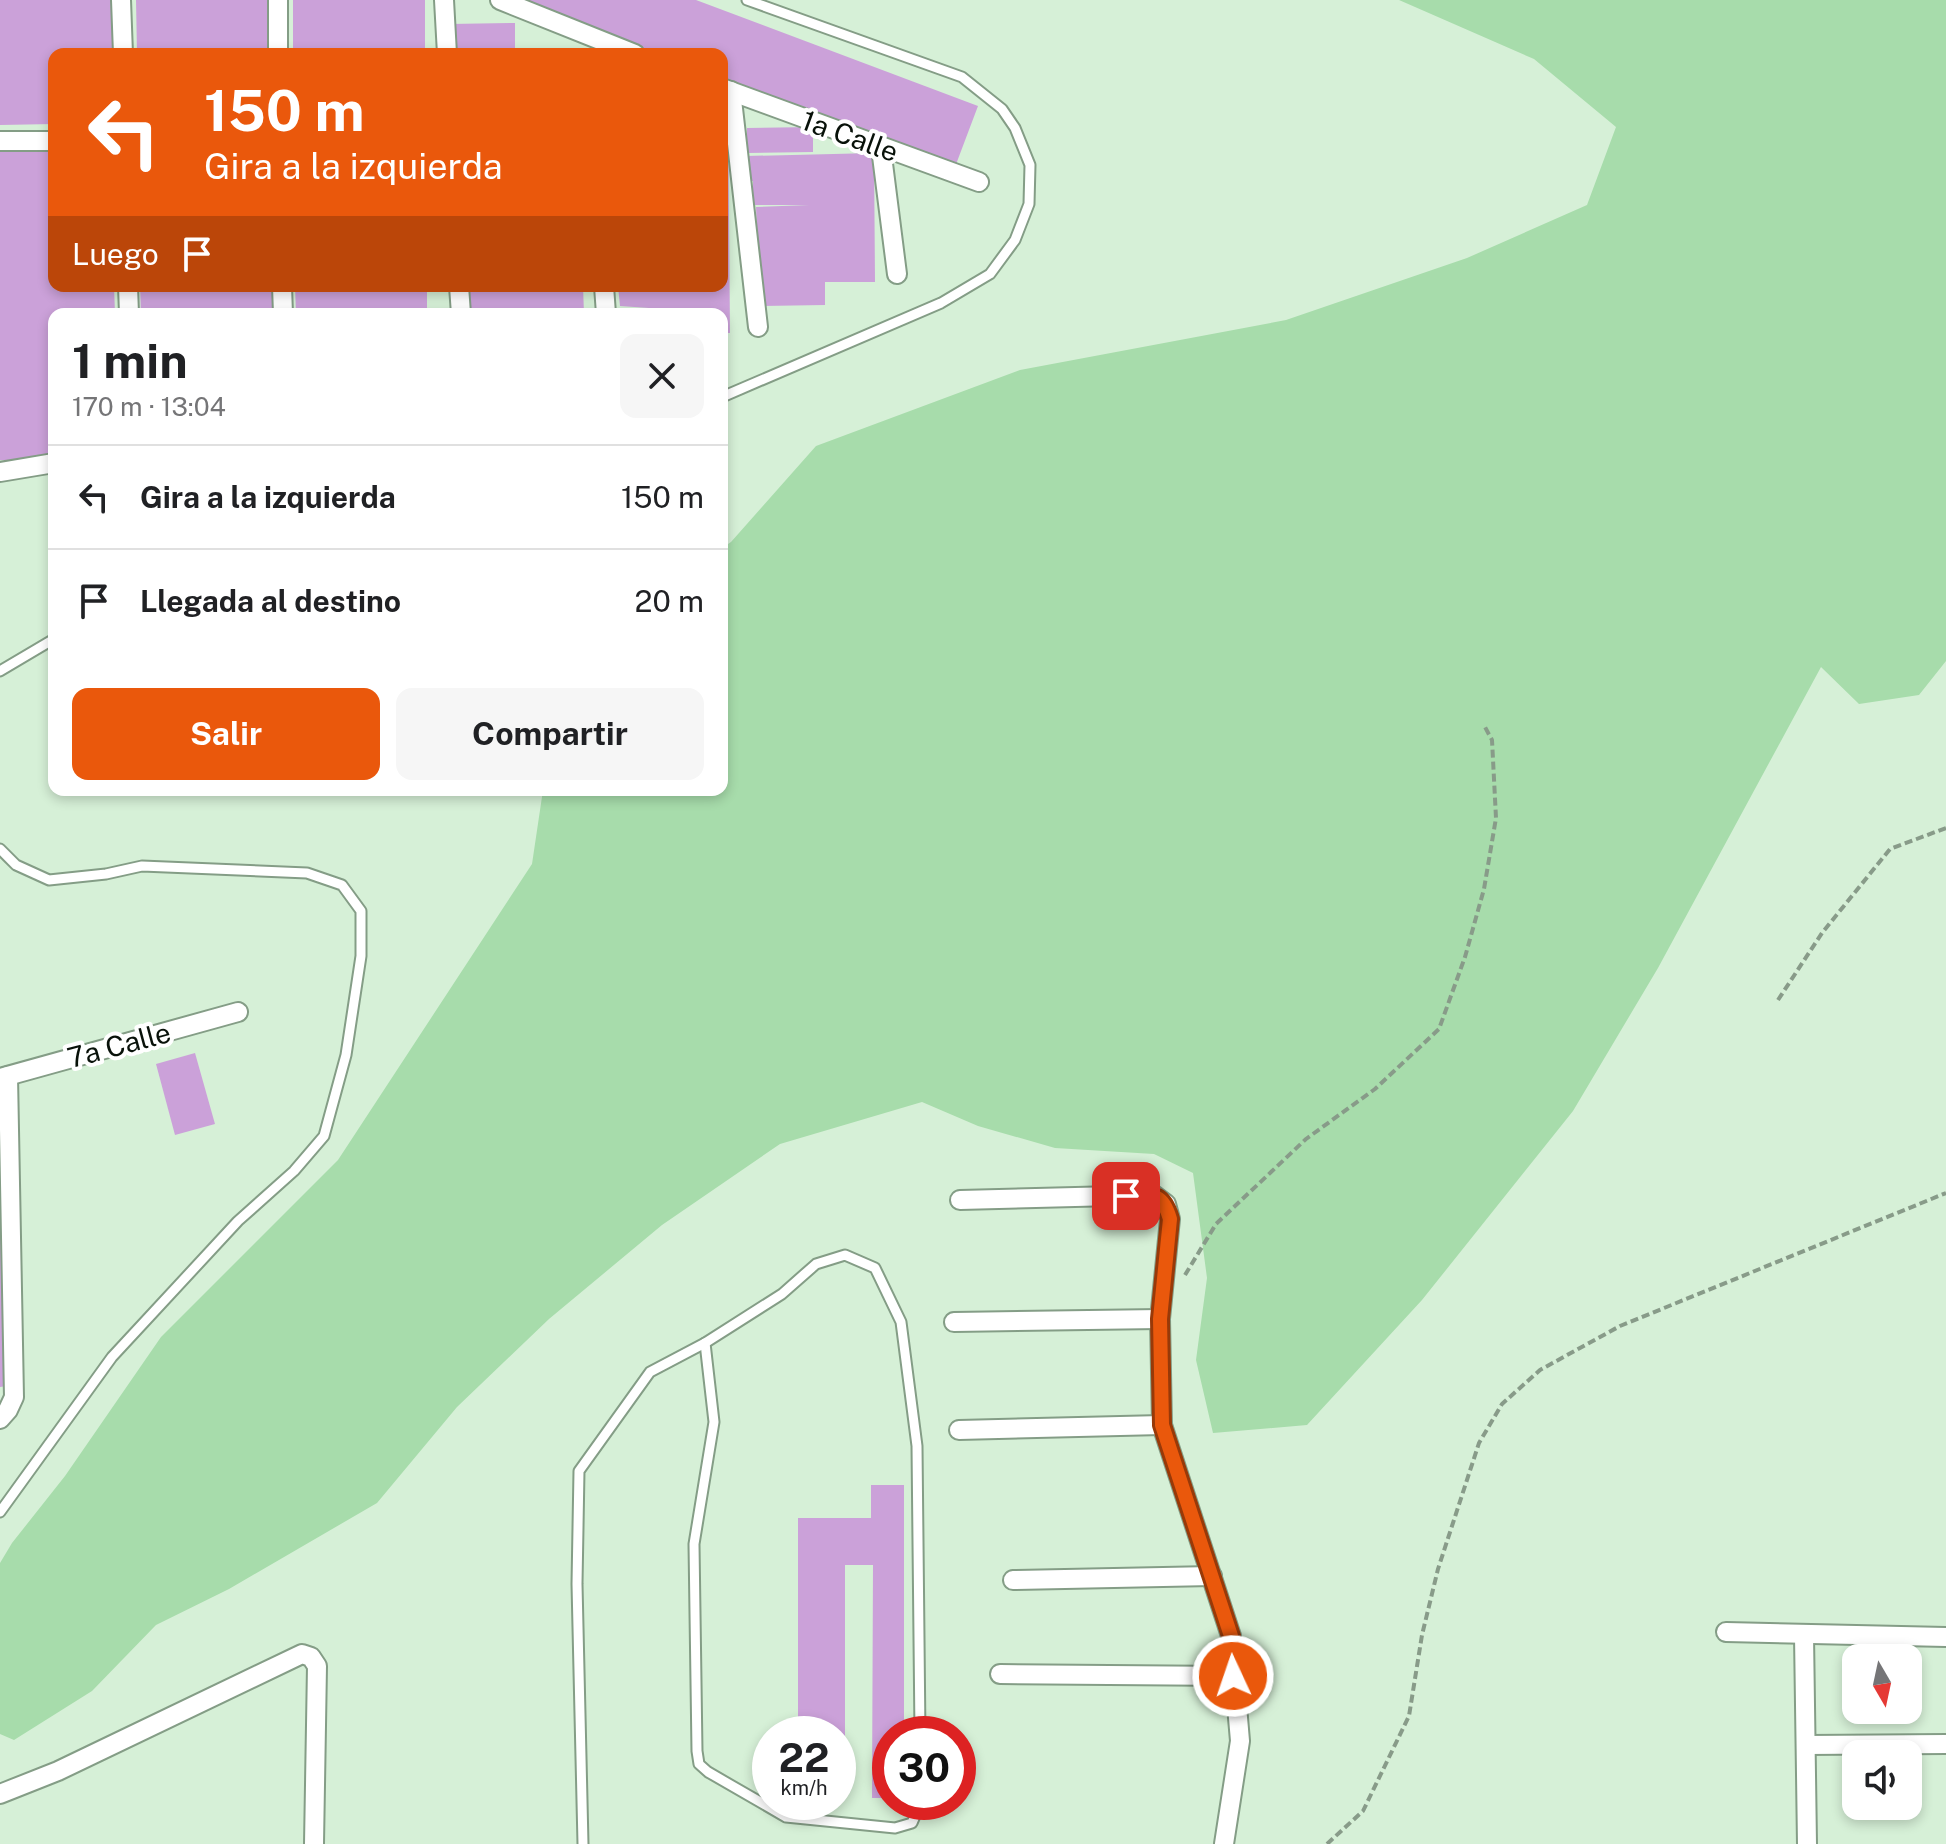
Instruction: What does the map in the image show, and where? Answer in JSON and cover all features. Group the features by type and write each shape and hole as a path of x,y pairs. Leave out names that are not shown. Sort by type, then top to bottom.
{"street":[{"path":"121,0 123,48"},
{"path":"278,0 278,48"},
{"path":"444,0 447,48"},
{"path":"500,0 587,44"},
{"name":"1a Calle","path":"728,90 979,182"},
{"path":"728,98 758,327"},
{"path":"0,141 48,141"},
{"path":"881,148 897,274"},
{"path":"0,472 48,464"},
{"name":"7a Calle","path":"4,1077 238,1012"},
{"path":"2,1417 14,1397 4,1077"},
{"path":"960,1200 1154,1195 1166,1204 1170,1219 1160,1319 1162,1425 1231,1636 1240,1741 1224,1844"},
{"path":"954,1322 1160,1319"},
{"path":"959,1430 1162,1425"},
{"path":"1013,1580 1212,1576"},
{"path":"1726,1632 1946,1637"},
{"path":"1804,1635 1807,1844"},
{"path":"0,1794 58,1771 302,1654 311,1657 317,1666 314,1844"},
{"path":"1000,1674 1233,1676"},
{"path":"1806,1745 1946,1744"}],"lane":[{"path":"728,394 941,303 990,274 1015,240 1029,204 1030,165 1015,128 1002,109 962,77 747,0"},
{"path":"0,671 48,643"},
{"path":"0,849 16,865 49,880 106,874 142,866 307,873 342,885 361,911 361,956 346,1055 324,1136 294,1171 238,1221 112,1357 0,1512"},
{"path":"583,1844 577,1584 579,1471 650,1372 705,1343 782,1294 816,1264 845,1255 875,1268 901,1322 917,1446 920,1716"},
{"path":"705,1343 714,1422 694,1544 699,1764 786,1817 895,1828 913,1820"}],"path":[{"path":"1181,1282 1216,1224 1306,1139 1375,1089 1439,1029 1465,957 1484,889 1496,818 1492,740 1485,727"},
{"path":"1778,1000 1822,933 1890,849 1946,828"},
{"path":"1327,1844 1363,1811 1409,1716 1422,1635 1438,1569 1479,1443 1502,1404 1540,1370 1620,1326 1946,1193"}],"green space":[{"path":"1399,0 1946,0 1946,661 1919,695 1859,704 1821,667 1658,968 1573,1111 1422,1300 1307,1425 1213,1433 1196,1360 1207,1278 1193,1173 1154,1154 1055,1148 978,1126 922,1102 780,1144 662,1225 549,1319 457,1407 377,1503 229,1589 156,1625 92,1691 14,1740 0,1734 0,1563 65,1476 161,1337 338,1160 532,864 542,796 728,796 728,544 816,446 1020,370 1286,320 1467,258 1587,205 1616,127 1534,59"}],"building":[{"path":"0,0 113,0 114,48 48,48 48,124 0,125"},
{"path":"136,0 268,0 269,48 137,48"},
{"path":"293,0 425,0 425,48 293,48"},
{"path":"520,0 696,0 978,106 955,167 728,81 728,48 638,48 519,3"},
{"path":"515,23 515,48 450,48 449,24"},
{"path":"728,101 730,333 728,308 620,306 619,292 728,292"},
{"path":"813,127 813,152 747,153 747,128"},
{"path":"0,151 48,151 48,292 114,292 115,308 48,308 48,460 0,460"},
{"path":"874,153 875,282 825,282 825,305 760,306 756,207 809,205 753,205 753,181 747,181 746,156"},
{"path":"140,292 272,292 273,308 141,308"},
{"path":"295,292 427,292 427,308 296,308"},
{"path":"467,292 583,292 584,308 467,308"},
{"path":"195,1053 215,1124 175,1135 156,1064"},
{"path":"0,1145 3,1145 7,1386 0,1387"},
{"path":"871,1485 904,1485 904,1716 872,1716 873,1565 845,1565 845,1716 798,1716 798,1518 871,1518"}],"route":[{"path":"1126,1196 1154,1195 1166,1204 1170,1219 1160,1319 1162,1425 1231,1636 1233,1676"}]}
